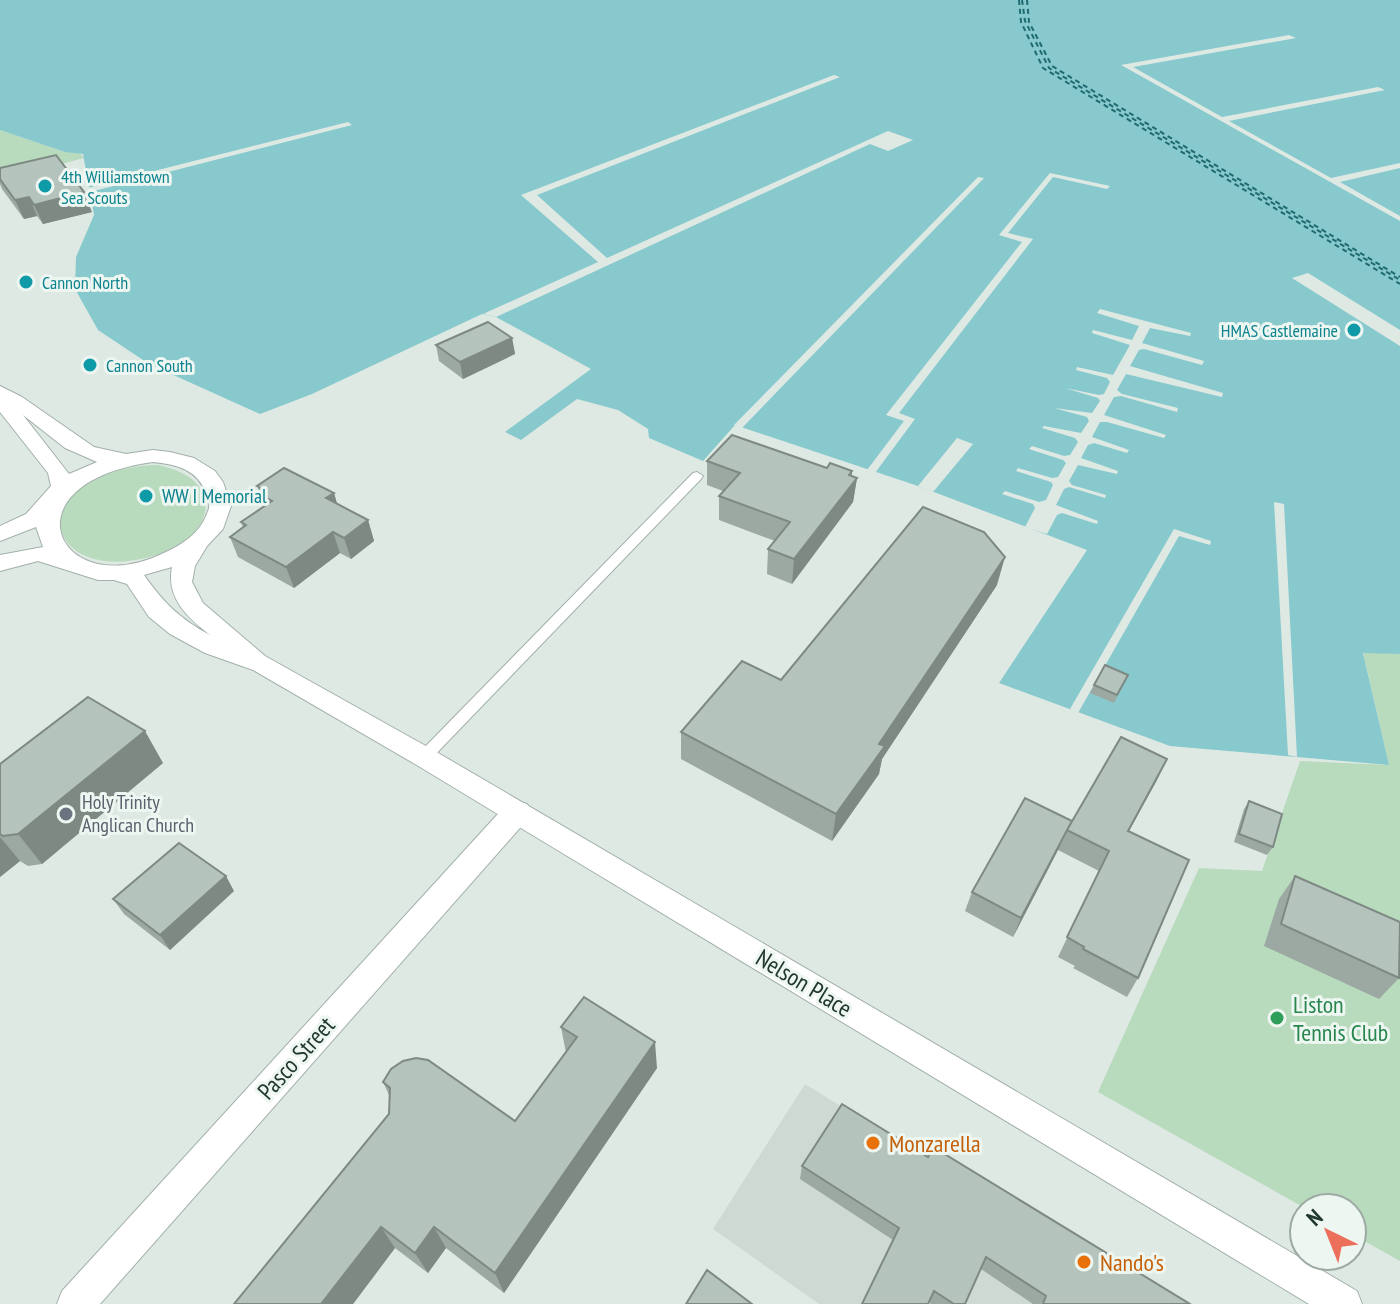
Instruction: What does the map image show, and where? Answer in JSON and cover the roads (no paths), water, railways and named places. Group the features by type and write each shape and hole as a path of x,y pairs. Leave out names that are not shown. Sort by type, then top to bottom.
{"street":[{"path":"0,392 85,452 109,459 179,460 202,470 212,480 220,497 220,511 212,529 200,542 167,562 117,572 91,571 63,559 38,554 0,563"},
{"path":"0,399 58,472 61,486 45,517 52,545 63,559"},
{"path":"0,534 34,519 89,472 136,458"},
{"name":"Nelson Place","path":"200,542 184,561 179,575 185,599 262,664 517,812 1344,1304"},
{"name":"Nelson Place","path":"117,572 135,579 157,611 178,628 213,647 262,664"},
{"name":"Pasco Street","path":"75,1304 517,812"}],"lane":[{"path":"424,757 697,476"}],"water":[{"path":"0,0 1400,0 1400,654 1363,653 1389,765 1170,746 999,683 1087,550 918,486 735,425 703,461 649,438 648,429 618,410 577,399 521,440 505,432 591,369 496,317 482,314 312,394 260,414 149,364 98,330 75,289 76,257 94,215 83,154 65,152 0,130"}],"place":[{"name":"4th Williamstown Sea Scouts","path":"45,186"},
{"name":"Cannon North","path":"26,282"},
{"name":"HMAS Castlemaine","path":"1354,330"},
{"name":"Cannon South","path":"90,365"},
{"name":"WW I Memorial","path":"146,496"},
{"name":"Holy Trinity Anglican Church","path":"66,814"},
{"name":"Liston Tennis Club","path":"1277,1018"},
{"name":"Monzarella","path":"873,1143"},
{"name":"Nando's","path":"1084,1262"}]}
